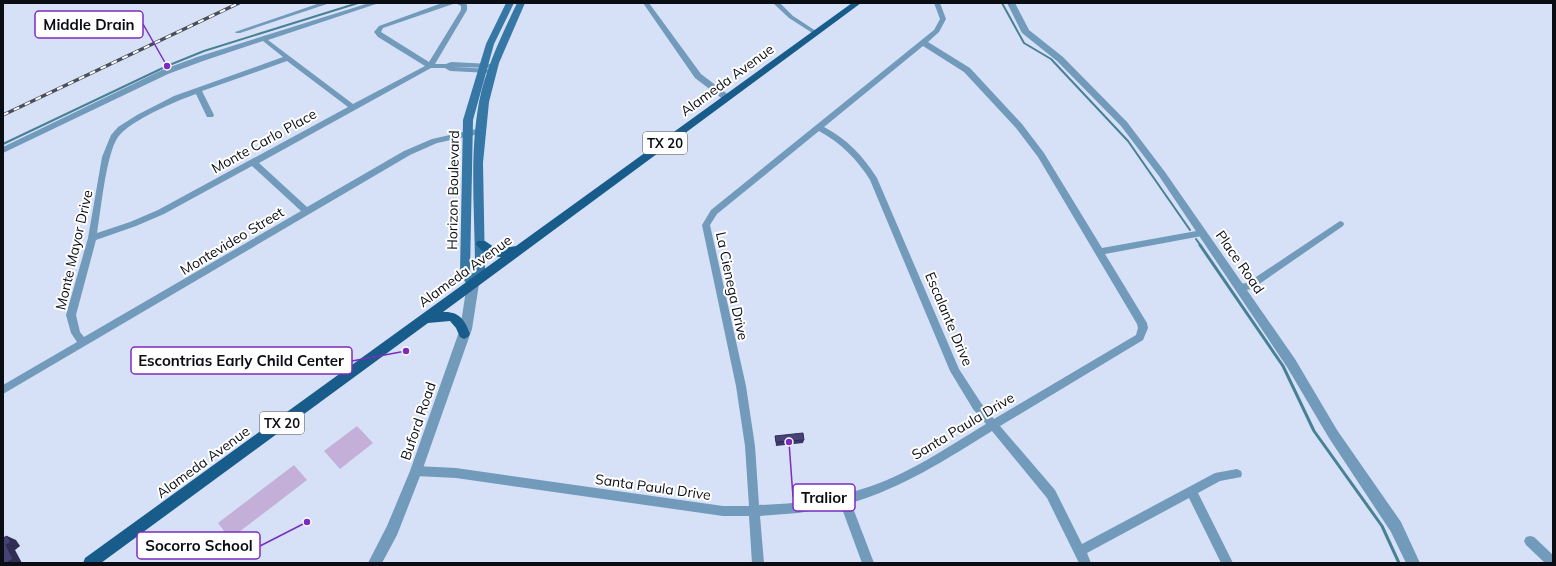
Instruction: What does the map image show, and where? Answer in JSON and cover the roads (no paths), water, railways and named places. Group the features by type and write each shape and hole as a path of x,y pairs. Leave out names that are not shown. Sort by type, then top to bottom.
{"main road":[{"name":"Horizon Boulevard","path":"473,284 465,272 469,133 468,120 490,44 510,3"},
{"name":"Horizon Boulevard","path":"473,284 480,269 480,131 484,103 499,48 521,3"},
{"name":"Alameda Avenue","path":"90,563 858,3"},
{"path":"481,244 496,254 522,248"},
{"path":"426,318 455,317 460,321 464,334"}],"street":[{"path":"238,32 327,3"},
{"path":"3,150 166,72 200,59 376,3"},
{"path":"453,3 446,4 381,27 377,32 380,36 430,66 464,10 464,5 458,3"},
{"path":"646,3 698,76 727,98"},
{"path":"776,3 791,17 816,33"},
{"name":"La Cienega Drive","path":"758,563 750,446 741,386 706,225 714,212 937,31 942,22 942,14 937,3"},
{"name":"Place Road","path":"1011,3 1025,31 1060,59 1124,124 1138,141 1292,363 1337,440 1396,527 1413,563"},
{"path":"266,41 352,107"},
{"name":"Santa Paula Drive","path":"416,471 456,473 695,508 755,511 787,509 844,500 884,485 922,468 1140,337 1142,333 1142,323 1040,155 1015,121 967,70 924,43"},
{"name":"Monte Mayor Drive","path":"83,343 76,333 71,315 92,238 106,157 114,137 121,129 140,116 198,90 288,58"},
{"name":"Monte Carlo Place","path":"92,238 145,220 430,66 447,66 451,64 493,68"},
{"path":"198,90 210,114"},
{"name":"Escalante Drive","path":"819,127 849,147 866,166 874,180 952,366 971,396 993,425 1051,494 1085,563"},
{"name":"Montevideo Street","path":"3,390 407,153 435,141 480,131"},
{"path":"253,162 306,211"},
{"path":"1240,287 1249,286 1340,224"},
{"path":"1100,252 1202,233"},
{"name":"Buford Road","path":"375,563 392,530 416,471 464,334 473,284"},
{"path":"1080,551 1219,476 1237,474"},
{"path":"1191,490 1227,563"},
{"path":"844,500 868,563"},
{"path":"1530,541 1553,562"}],"waterway":[{"path":"3,144 167,66 204,51 358,3"},
{"path":"1002,3 1024,43 1051,59 1128,141 1190,230"},
{"path":"1196,239 1201,246"},
{"path":"1200,245 1283,366 1314,431 1382,526 1399,563"}],"railway":[{"path":"3,115 239,3"}],"place":[{"name":"Middle Drain","path":"167,66"},
{"name":"Escontrias Early Child Center","path":"406,351"},
{"name":"Tralior","path":"789,442"},
{"name":"Socorro School","path":"307,522"}]}
